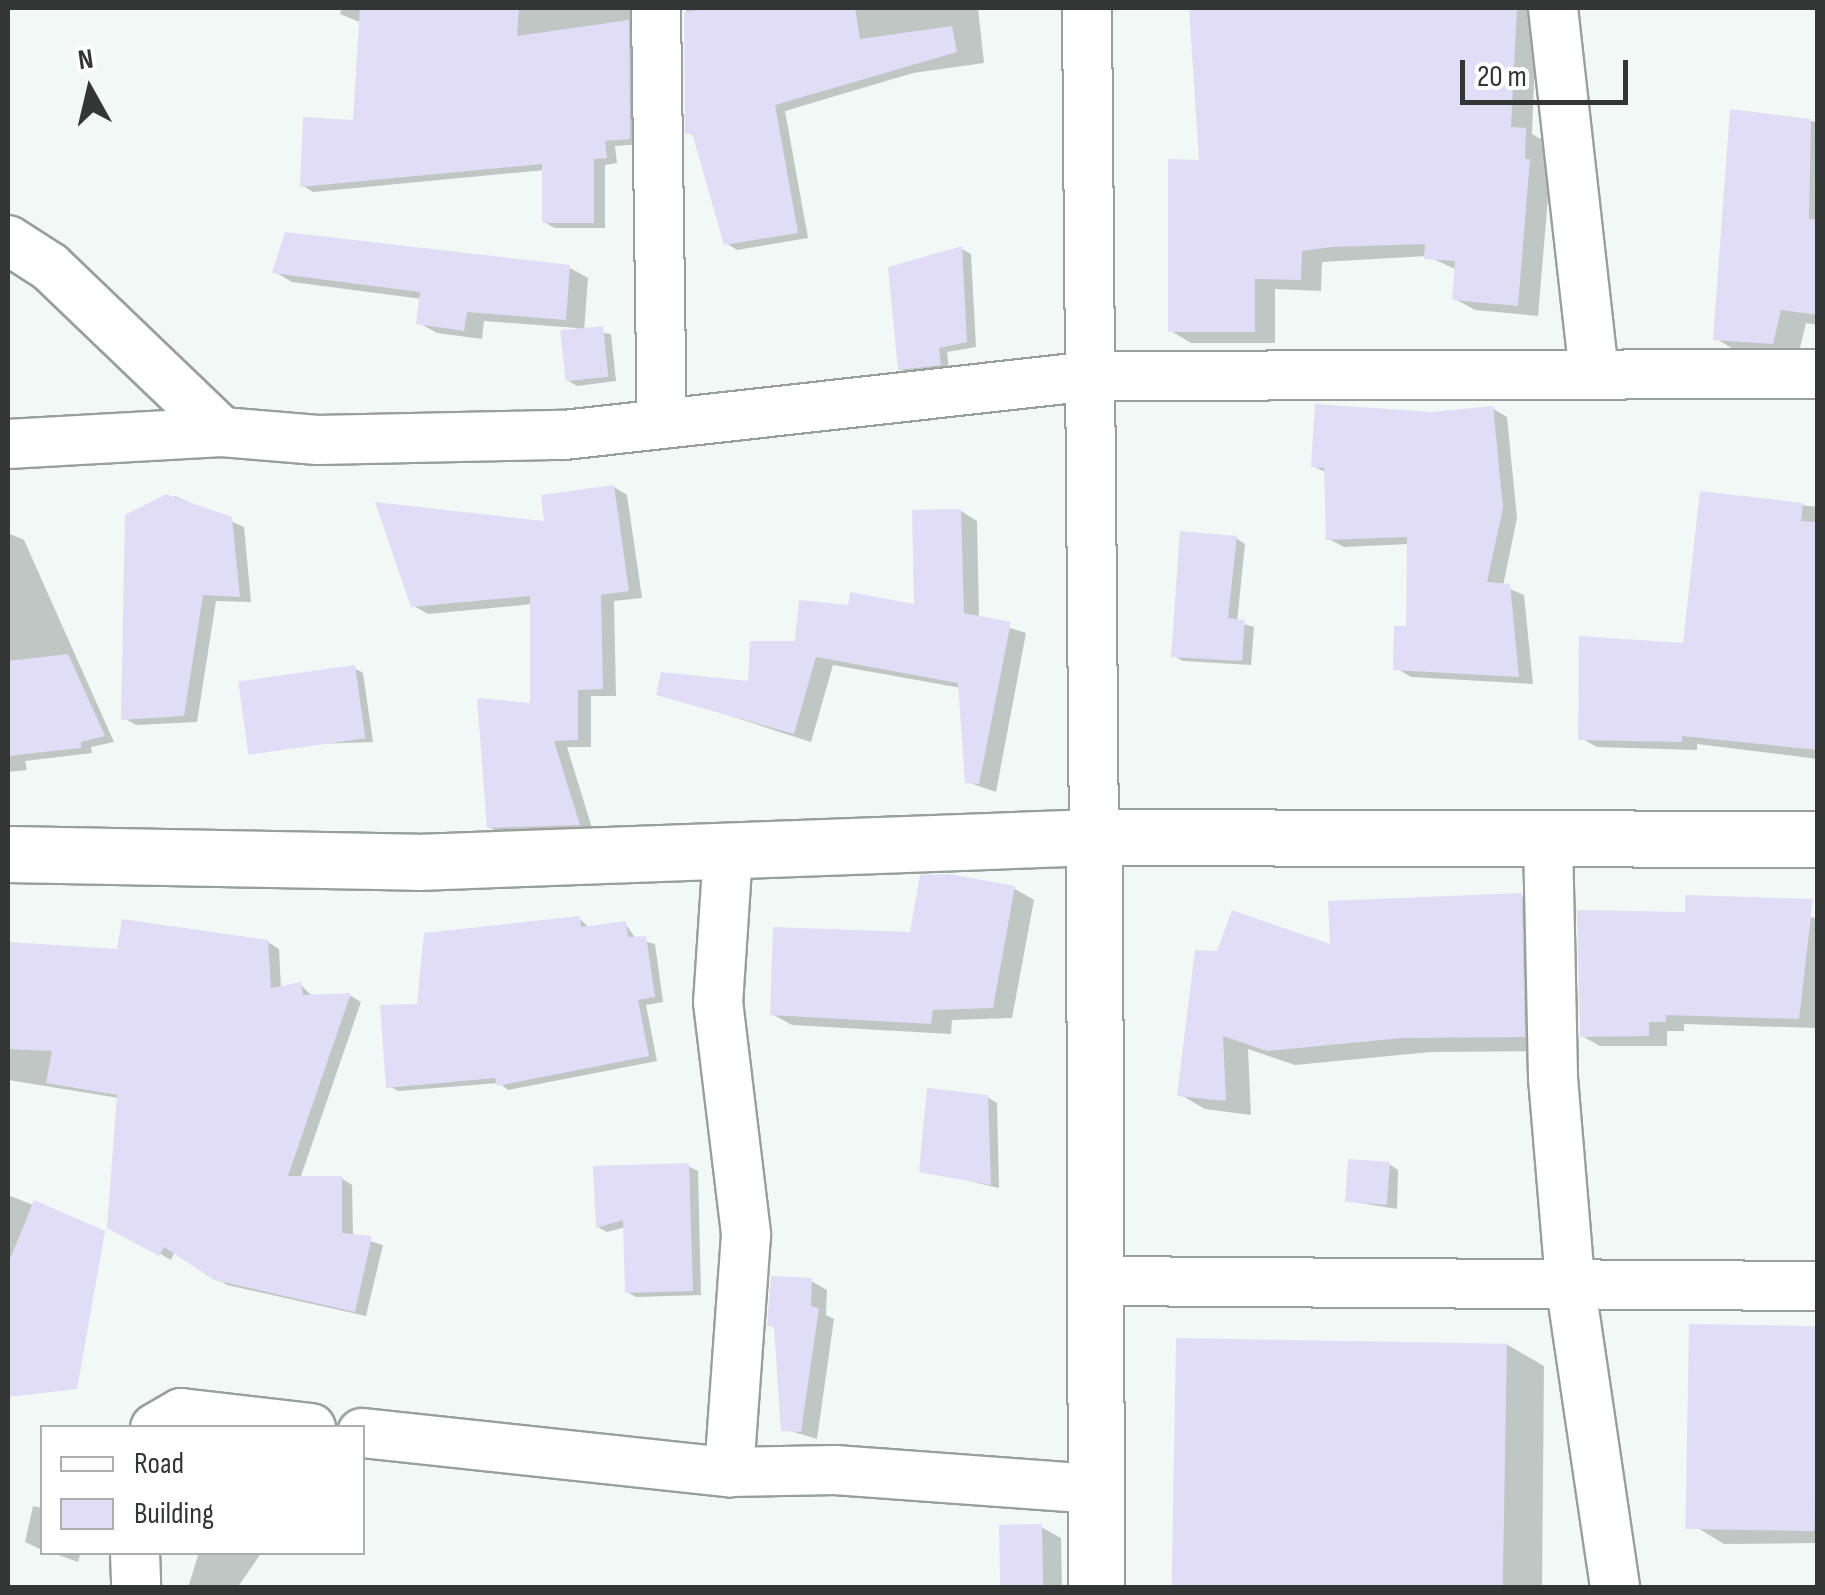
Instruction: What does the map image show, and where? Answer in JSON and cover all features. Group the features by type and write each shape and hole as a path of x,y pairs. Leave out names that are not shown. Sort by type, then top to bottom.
{"street":[{"path":"656,8 662,422"},
{"path":"1087,8 1098,1281 1096,1588"},
{"path":"1552,8 1594,374"},
{"path":"8,240 50,267 222,432"},
{"path":"8,444 222,432 318,440 564,435 1092,376 1818,374"},
{"path":"8,854 417,862 1094,837 1818,839"},
{"path":"1548,838 1552,1078 1570,1282 1615,1588"},
{"path":"728,853 718,1002 746,1235 729,1472"},
{"path":"1098,1281 1818,1286"},
{"path":"161,1425 181,1414 283,1425"},
{"path":"365,1433 729,1472 836,1470 1096,1489"},
{"path":"135,1555 136,1588"}],"building":[{"path":"360,8 519,8 517,36 629,20 630,139 605,141 607,158 594,159 594,223 542,223 542,164 300,187 303,117 353,120"},
{"path":"717,8 855,8 860,39 952,26 957,52 775,105 798,233 724,245 692,133 685,134 684,12"},
{"path":"1189,8 1517,8 1511,127 1526,128 1525,159 1530,159 1518,306 1452,300 1455,261 1424,259 1425,244 1331,247 1302,251 1301,280 1255,279 1255,332 1168,332 1168,159 1199,160"},
{"path":"1730,109 1811,119 1809,219 1818,220 1818,315 1781,310 1773,344 1713,340"},
{"path":"285,232 570,265 566,320 467,312 464,331 416,324 420,292 272,273"},
{"path":"962,246 967,342 939,348 941,365 898,370 888,267"},
{"path":"603,326 608,377 566,381 560,330"},
{"path":"1315,404 1432,412 1493,406 1503,508 1487,582 1510,584 1519,677 1393,670 1394,626 1406,626 1407,537 1326,540 1324,468 1311,467"},
{"path":"614,485 629,591 601,595 603,689 578,690 578,740 554,741 580,825 487,828 477,698 530,703 530,596 411,607 375,502 544,521 541,495"},
{"path":"1700,491 1803,503 1801,521 1818,522 1818,750 1682,736 1682,742 1578,740 1579,636 1683,643"},
{"path":"166,494 232,517 240,597 203,595 184,716 121,720 125,515"},
{"path":"961,509 964,613 1011,622 979,784 965,783 958,683 816,657 794,734 656,695 661,672 748,681 750,641 795,641 799,600 848,605 850,592 914,604 912,510"},
{"path":"1180,531 1237,536 1228,618 1245,620 1242,661 1171,657"},
{"path":"68,654 105,736 81,742 81,748 8,756 8,661"},
{"path":"355,665 365,738 248,755 238,681"},
{"path":"949,874 1015,886 993,1008 933,1010 931,1024 770,1015 773,927 910,932 920,875"},
{"path":"1522,893 1525,1037 1403,1038 1267,1051 1223,1036 1226,1101 1177,1096 1195,950 1217,951 1232,910 1330,944 1328,901"},
{"path":"1685,895 1813,899 1799,1019 1666,1015 1666,1022 1649,1022 1649,1036 1580,1037 1577,910 1685,912"},
{"path":"580,916 581,927 626,921 628,937 646,936 655,997 638,1000 649,1056 497,1086 495,1078 386,1088 380,1005 417,1004 424,933"},
{"path":"122,919 268,940 271,988 301,982 303,995 351,993 288,1176 342,1176 342,1233 372,1236 355,1312 214,1280 164,1247 159,1256 107,1228 117,1095 46,1083 52,1051 8,1049 8,942 117,949"},
{"path":"927,1088 988,1095 991,1185 919,1172"},
{"path":"1348,1159 1390,1162 1387,1205 1345,1202"},
{"path":"689,1163 693,1291 625,1293 623,1220 596,1228 593,1166"},
{"path":"34,1200 105,1231 77,1389 8,1397 8,1264"},
{"path":"771,1276 812,1278 811,1306 819,1308 801,1432 781,1431 774,1326 767,1326"},
{"path":"1689,1324 1818,1326 1814,1531 1685,1529"},
{"path":"1176,1338 1507,1344 1503,1588 1172,1588"},
{"path":"1042,1524 1043,1588 1000,1588 999,1525"}]}
